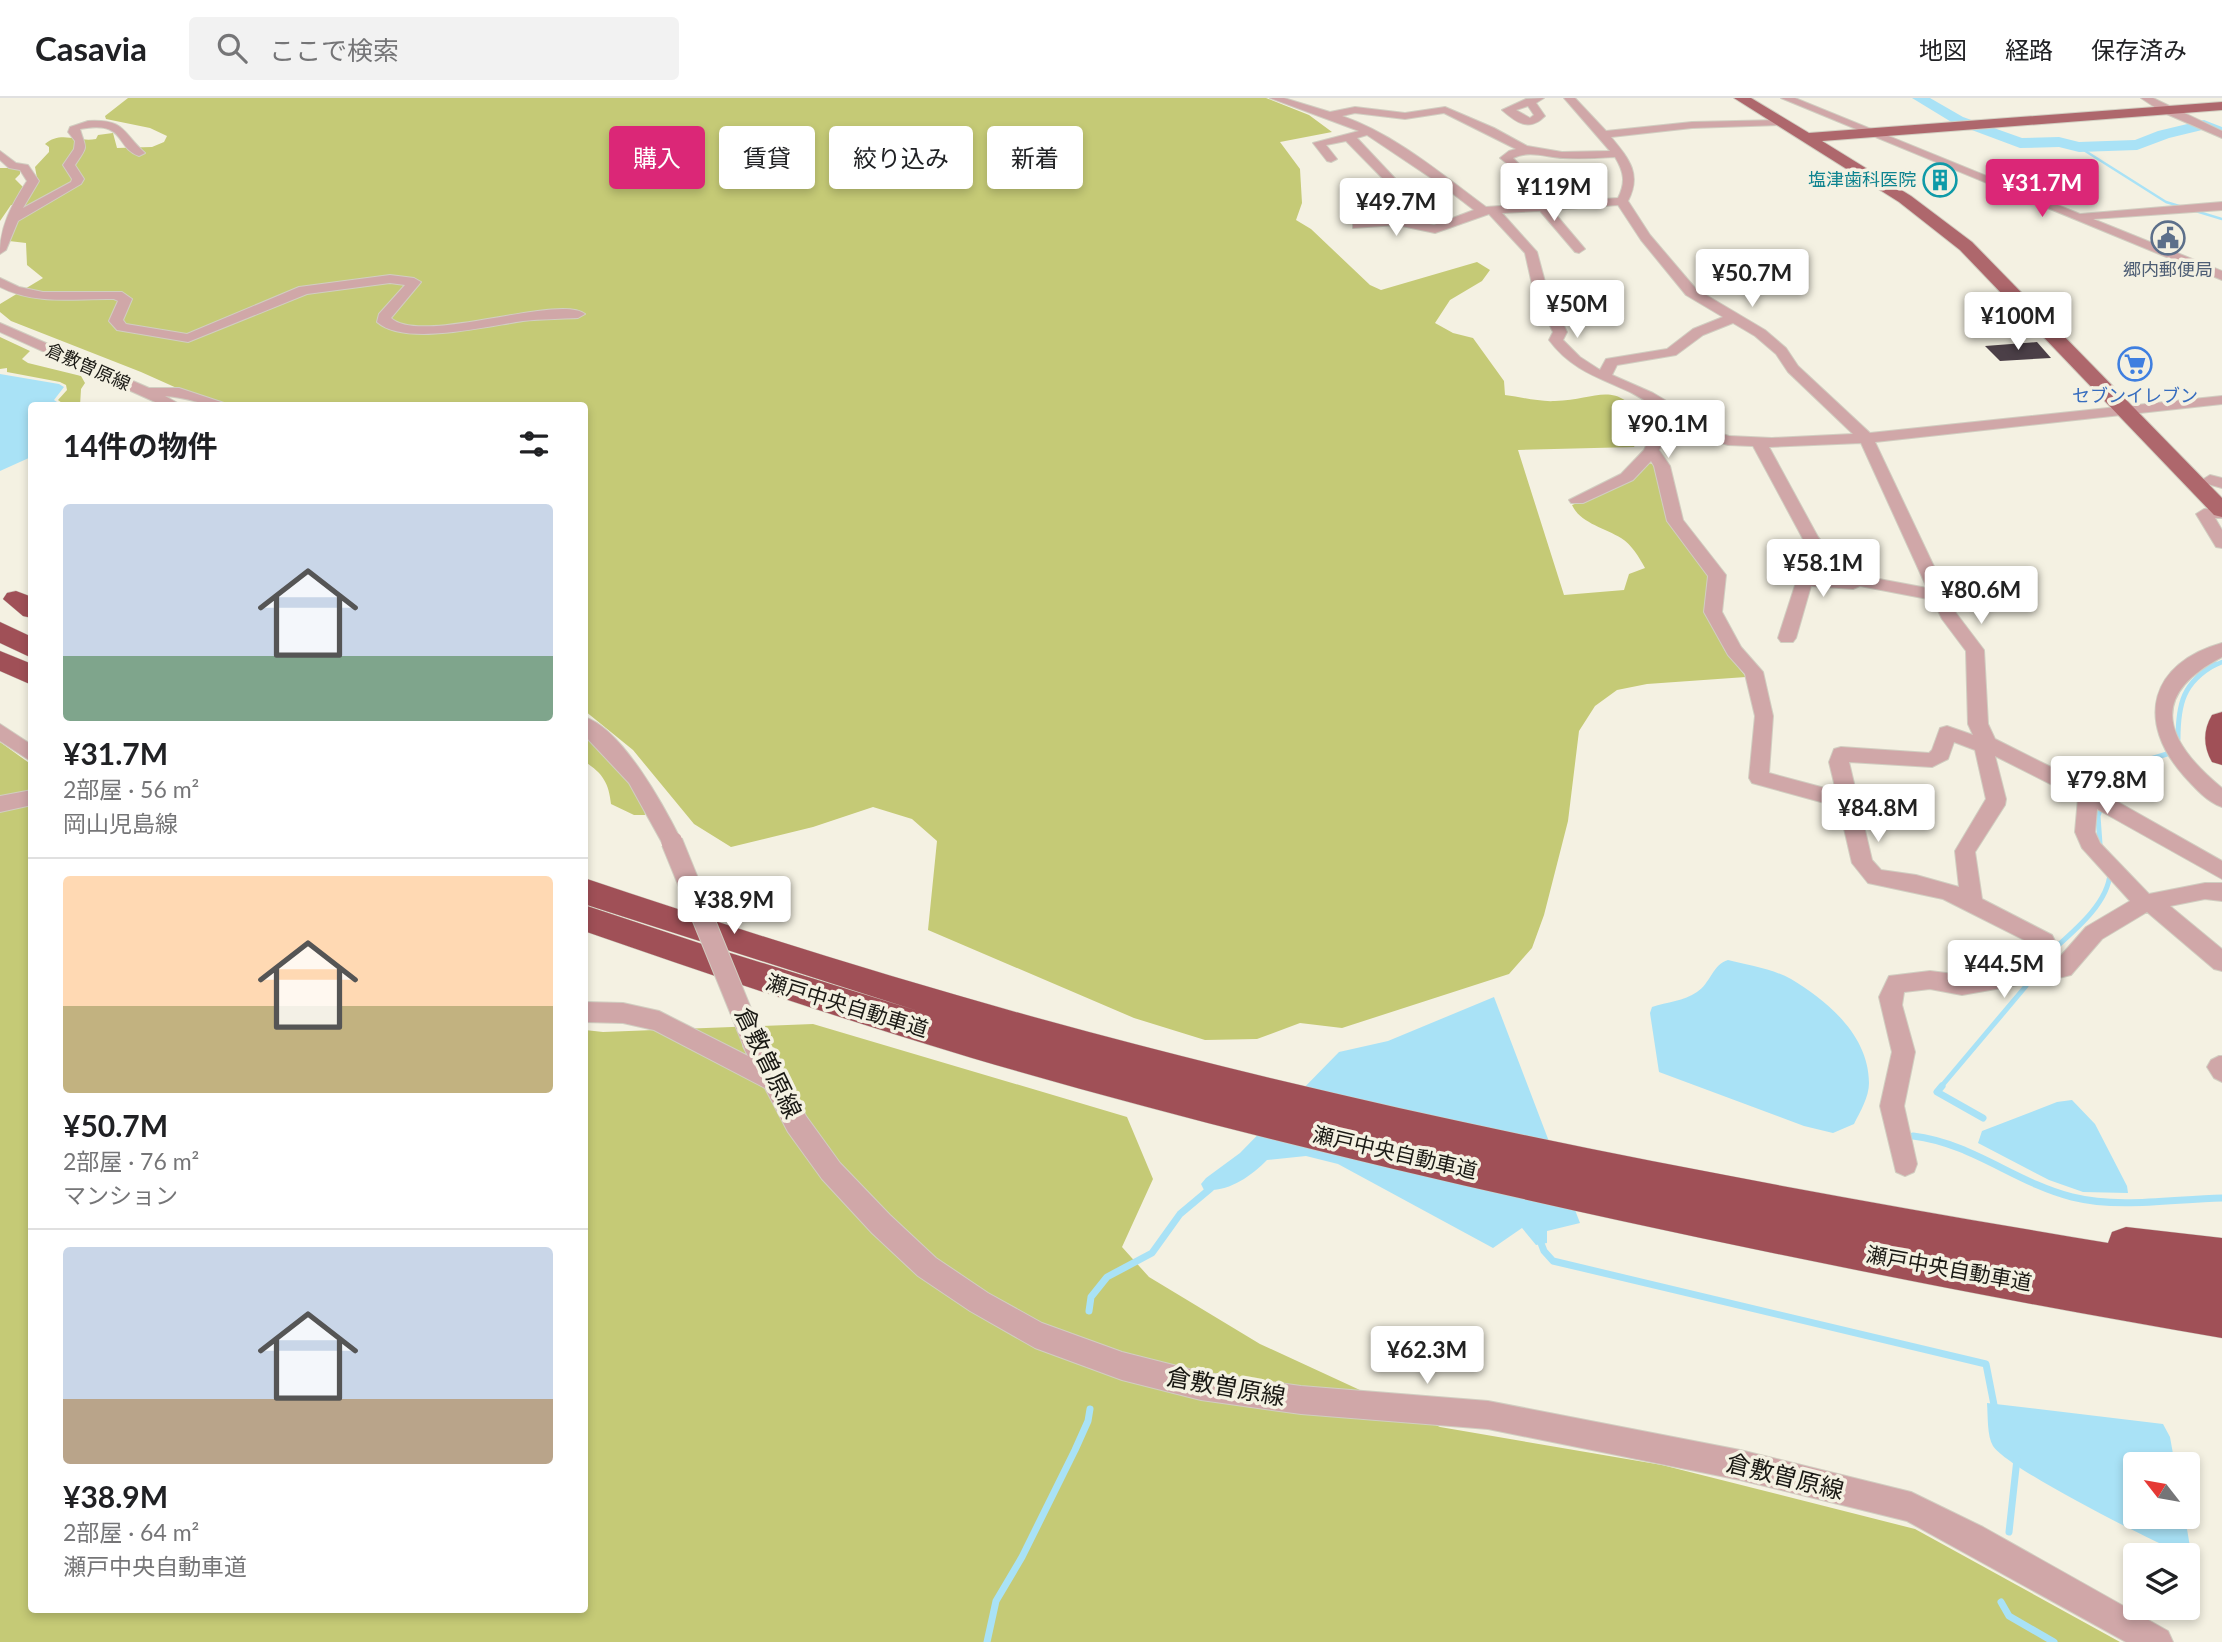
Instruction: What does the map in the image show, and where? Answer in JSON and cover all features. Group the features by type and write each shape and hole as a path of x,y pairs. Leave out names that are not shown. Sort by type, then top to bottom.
{"highway":[{"path":"0,631 28,647"},
{"path":"0,660 28,674"},
{"path":"2222,722 2219,736 2222,754"},
{"name":"瀬戸中央自動車道","path":"588,892 690,928 811,963 1243,1102 1484,1175 1812,1209 2222,1282"},
{"name":"瀬戸中央自動車道","path":"588,919 706,961 904,1024 1243,1102"},
{"name":"瀬戸中央自動車道","path":"1643,1191 1817,1245 2222,1318"},
{"path":"1812,1209 2222,1257"}],"main road":[{"path":"1741,98 1761,106 1921,201 1975,248 2132,408 2222,511"},
{"path":"1761,106 1781,122 1811,137 2222,106"},
{"path":"2132,408 2218,485"}],"street":[{"path":"1275,98 1370,133 1406,154 1488,211 1531,252 1541,293 1560,332 1556,340 1564,353 1583,367 1648,396 1671,413 1693,422 1701,432"},
{"path":"1569,98 1604,135 1629,175 1629,188 1622,201"},
{"path":"1786,98 2222,276"},
{"path":"2147,98 2166,110 2222,135"},
{"path":"1329,116 1355,110 1405,116 1445,110 1490,130 1519,148 1562,155 1616,154"},
{"path":"1604,135 1692,125 1781,122"},
{"path":"13,219 75,184 78,179 69,165 80,149 81,141 74,132 75,127 102,124 119,130 127,137 133,150 139,153"},
{"path":"1331,159 1319,143 1370,133"},
{"path":"1349,137 1404,194"},
{"path":"1520,171 1506,158 1513,153 1532,150"},
{"path":"0,154 13,166 24,167 33,181 19,203 0,250"},
{"path":"1390,195 1449,186"},
{"path":"1357,225 1397,222 1436,229 1488,211 1622,201"},
{"path":"1622,201 1645,237 1691,292 1760,333 1781,351 1793,369 1866,438 1948,615 1975,650 1978,724 1987,745 1984,751 1996,799 1995,805 1965,851 1972,905"},
{"path":"2078,216 2222,206"},
{"path":"1543,207 1579,249"},
{"path":"0,282 20,291 50,297 117,295 125,299 125,305 116,321 122,327 188,338 214,330 293,293 390,279 414,282 384,317 384,322 398,328 432,330 526,317 578,314"},
{"path":"1604,377 1611,362 1671,352 1698,332 1733,318"},
{"name":"倉敷曽原線","path":"0,327 167,402"},
{"path":"144,392 179,392 208,402"},
{"path":"1577,500 1627,477 1652,451 1663,424 1672,423 1728,440 1758,442 1866,438 2222,400"},
{"path":"1758,442 1811,539 1841,577 1939,596"},
{"path":"1652,451 1662,466 1675,521 1717,575 1713,612 1734,651 1754,672 1764,716 1759,778 1847,802"},
{"path":"2222,511 2204,514 2222,543"},
{"path":"1787,638 1804,580 1856,581"},
{"path":"2222,649 2192,665 2172,685 2163,706 2163,729 2168,743 2187,766 2222,799"},
{"name":"倉敷曽原線","path":"588,728 625,761 657,810 755,1046 797,1124 831,1171 927,1267 979,1302 1024,1328 1076,1351 1201,1386 1301,1400 1488,1415 1740,1465 1911,1507 1972,1538 2157,1642"},
{"path":"0,731 28,752"},
{"path":"2044,941 1936,888 1875,877 1862,863 1839,762 1842,754 1932,760 1941,754 1947,733 1987,745 2114,808 2222,871"},
{"path":"2089,795 2085,832 2094,850 2148,903 2222,962"},
{"path":"0,804 28,798"},
{"path":"1905,1164 1892,1105 1904,1063 1903,1042 1889,1002 1890,991 1897,983 1930,980 1962,985 2063,968 2094,933 2148,903 2205,891 2222,892"},
{"path":"588,1012 623,1013 659,1021 774,1081"}],"green space":[{"path":"128,98 1266,98 1309,115 1332,132 1280,142 1300,169 1302,203 1296,220 1311,229 1370,285 1381,290 1477,262 1490,270 1482,281 1450,300 1435,323 1453,333 1473,338 1504,381 1505,395 1549,401 1605,394 1615,396 1636,409 1647,424 1634,447 1518,450 1564,595 1624,590 1629,574 1645,568 1625,541 1587,521 1572,505 1599,495 1649,463 1656,465 1708,573 1706,609 1725,651 1746,677 1647,684 1617,690 1595,706 1579,731 1568,821 1544,915 1532,948 1509,974 1342,1028 1300,1023 1257,1039 1205,1040 1134,1018 928,930 937,841 912,819 873,807 813,827 731,847 694,824 633,750 588,713 588,402 208,402 141,372 11,321 0,312 0,304 43,278 27,265 26,243 9,241 17,220 31,206 11,205 0,221 0,168 20,168 20,174 15,179 24,188 38,184 35,167 49,152 49,147 45,144 51,140 64,137 90,140 96,139 98,135 113,133 117,148 152,147 164,142 167,136 150,128 106,119 105,116"},
{"path":"0,337 30,351 22,359 28,363 81,376 85,383 81,389 80,402 58,400 67,390 66,385 60,382 7,372 7,368 0,369"},
{"path":"588,738 631,783 643,805 645,815 634,815 611,804 609,791 596,770 588,764"},
{"path":"0,742 28,762 28,1613 588,1613 588,1030 813,1024 1127,1117 1153,1179 1122,1247 1149,1277 1260,1344 1440,1427 1662,1465 1915,1529 2120,1642 0,1642"}],"water":[{"path":"0,374 64,387 54,400 57,402 28,402 28,458 0,471"},
{"path":"1728,960 1791,979 1832,1009 1854,1035 1867,1066 1869,1088 1854,1124 1833,1133 1804,1126 1659,1072 1650,1013 1652,1007 1697,992 1719,966"},
{"path":"1494,997 1580,1223 1547,1231 1547,1243 1536,1245 1522,1228 1493,1248 1338,1164 1306,1156 1267,1160 1254,1172 1230,1186 1204,1190 1201,1184 1206,1178 1240,1153 1339,1052 1388,1041"},
{"path":"2072,1100 2095,1124 2127,1186 2128,1193 2083,1192 2049,1180 1978,1143 1982,1131 2057,1102"},
{"path":"1987,1403 2163,1424 2170,1437 2173,1452 2123,1452 2123,1525 2052,1487 2004,1457 1993,1446"},
{"path":"2133,1530 2187,1530 2189,1543 2159,1543"}],"building":[{"path":"2037,342 2051,358 2000,361 1985,346"}],"waterway":[{"path":"1919,98 1958,120 2020,143 2059,142 2079,147 2137,145 2164,134 2204,125 2222,133"},
{"path":"2079,147 2166,202 2222,219"},
{"path":"2213,666 2222,662"},
{"path":"2178,739 2181,705 2189,686 2216,664"},
{"path":"2100,844 2098,816 2114,770 2167,754"},
{"path":"2043,959 2094,909 2102,898 2110,873"},
{"path":"1940,1088 2026,986"},
{"path":"1942,1086 1937,1092 1983,1118"},
{"path":"1913,1136 1955,1147 2052,1191 2091,1201 2128,1203 2222,1198"},
{"path":"1089,1311 1091,1297 1107,1277 1152,1253 1180,1214 1211,1188"},
{"path":"1539,1238 1544,1251 1553,1261 1986,1364 1995,1410"},
{"path":"987,1642 996,1601 1022,1557 1075,1450 1088,1421 1090,1409"},
{"path":"2009,1532 2017,1459"},
{"path":"2001,1602 2009,1616 2054,1642"}],"place":[{"name":"塩津歯科医院","path":"1940,180"},
{"name":"郷内郵便局","path":"2168,238"},
{"name":"セブンイレブン","path":"2135,364"}]}
